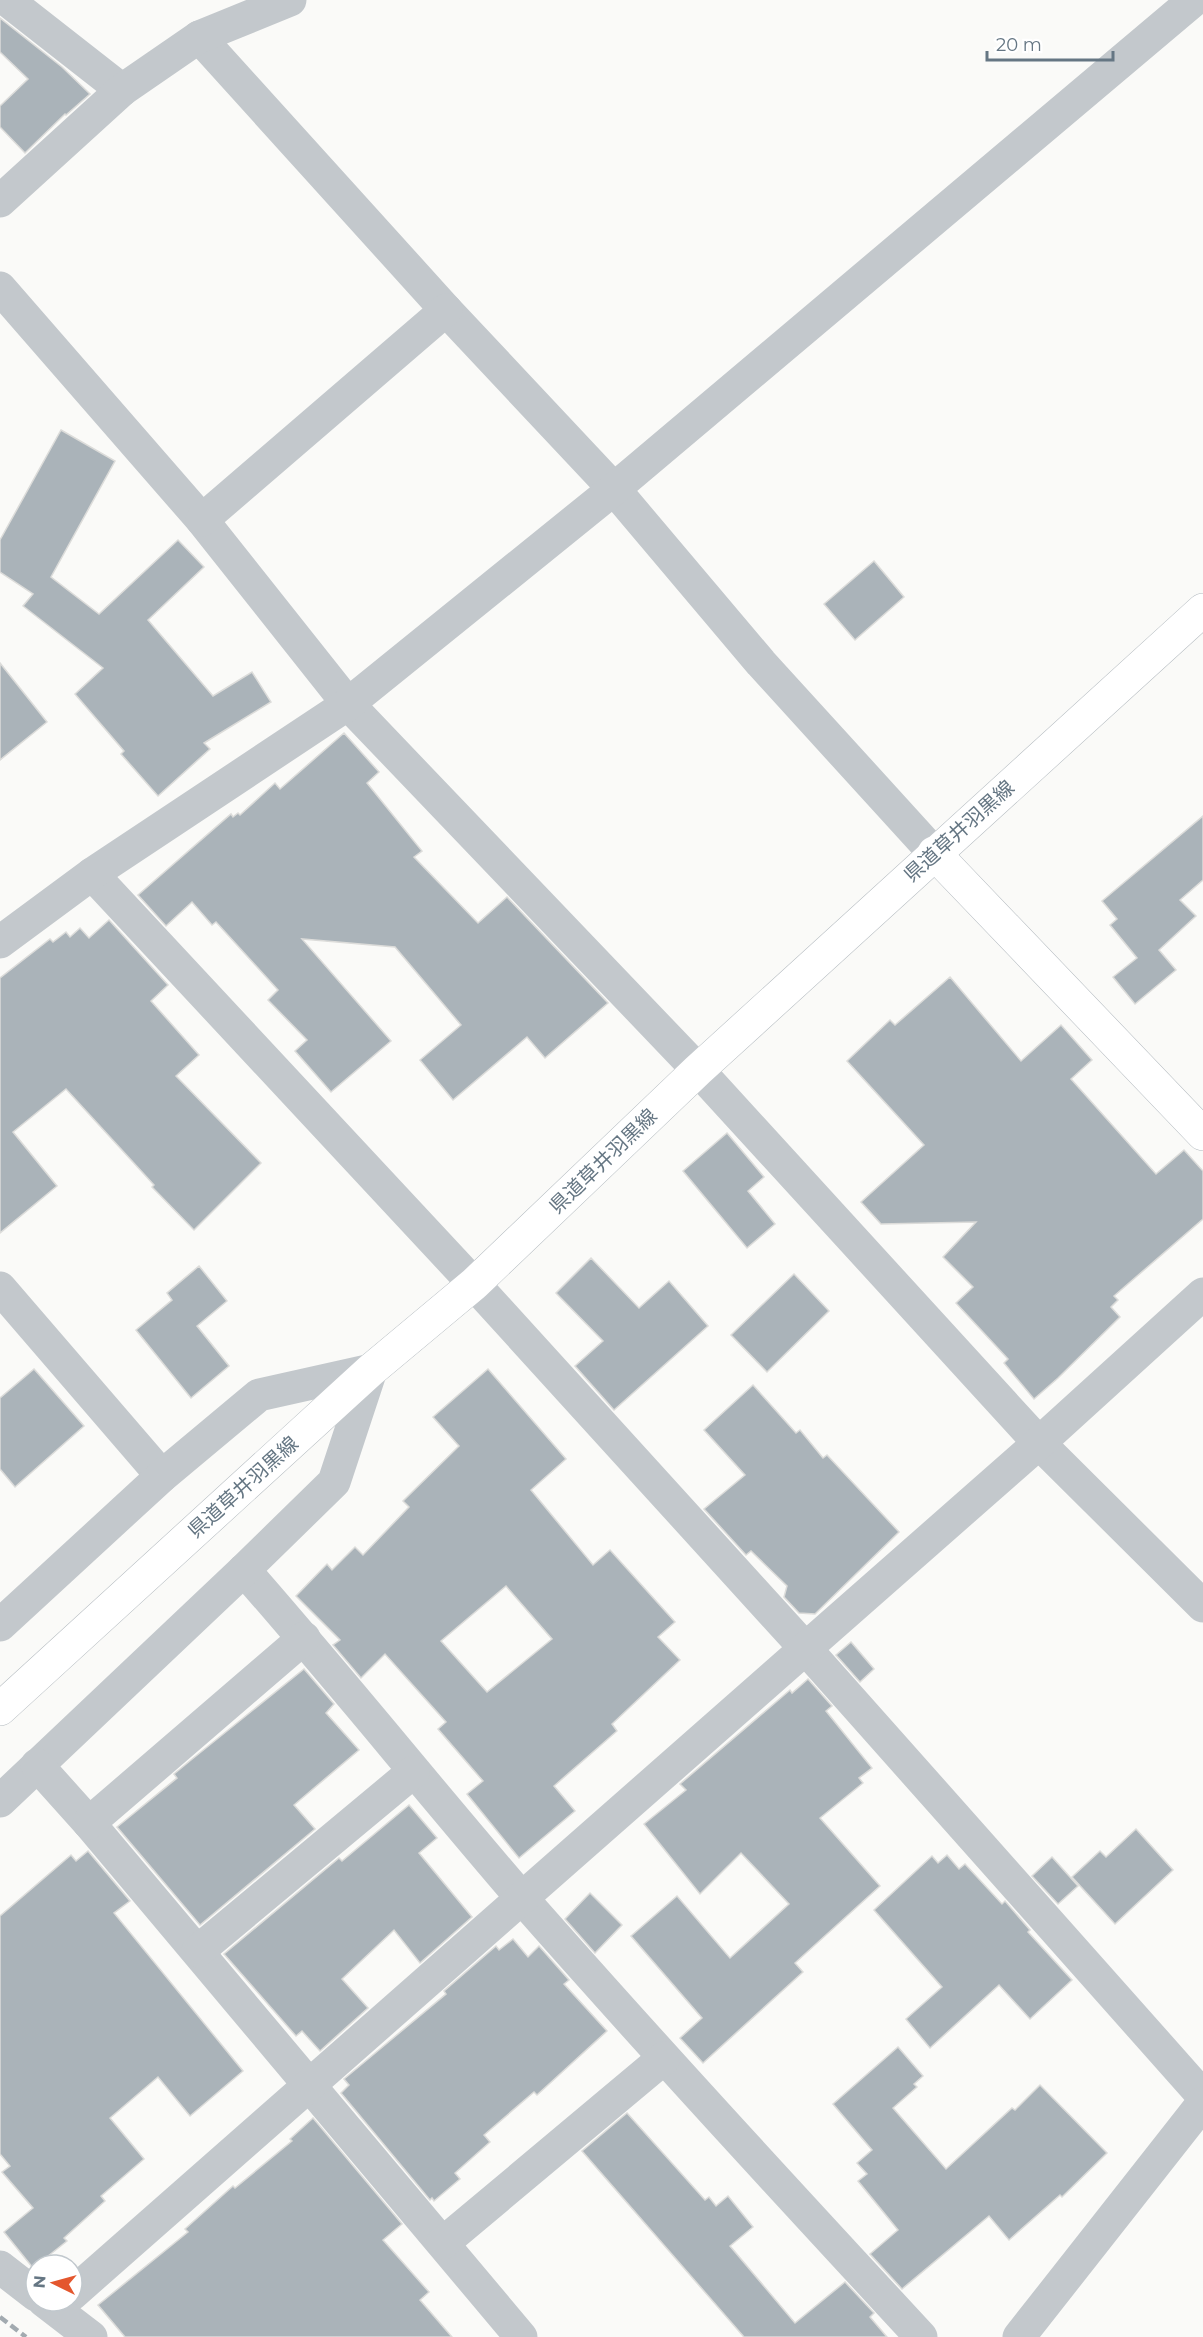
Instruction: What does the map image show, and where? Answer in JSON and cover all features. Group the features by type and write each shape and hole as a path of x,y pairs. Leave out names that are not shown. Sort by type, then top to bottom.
{"main road":[{"name":"県道草井羽黒線","path":"0,1709 371,1370 474,1284 698,1070 1203,610"},
{"path":"934,853 1203,1134"}],"street":[{"path":"7,0 122,90"},
{"path":"0,201 122,90 199,37 290,0"},
{"path":"0,942 93,874 348,704 614,489 1194,0"},
{"path":"199,37 446,310 614,489 761,663 934,853"},
{"path":"0,288 202,520 348,704 698,1070 1039,1443 1203,1606"},
{"path":"202,520 446,310"},
{"path":"93,874 474,1284 805,1648 1203,2096"},
{"path":"0,1288 162,1476"},
{"path":"84,2275 310,2087 521,1897 1039,1443 1203,1294"},
{"path":"0,1625 162,1476 259,1395 371,1370"},
{"path":"0,1801 334,1482 371,1370"},
{"path":"244,1570 304,1638 413,1772 521,1897 664,2058 921,2337"},
{"path":"89,1823 304,1638"},
{"path":"37,1765 198,1951 521,2337"},
{"path":"198,1951 413,1772"},
{"path":"443,2243 664,2058"},
{"path":"1019,2337 1203,2103"},
{"path":"0,2267 24,2282"},
{"path":"67,2313 91,2337"}],"building":[{"path":"0,18 62,67 90,94 65,114 25,153 0,127 0,106 28,79 0,52"},
{"path":"61,430 115,461 51,577 99,614 178,540 204,567 148,620 213,696 252,672 271,702 204,743 210,749 158,796 121,754 124,751 75,694 103,668 23,606 33,594 0,572 0,540"},
{"path":"874,561 904,597 855,640 824,604"},
{"path":"0,663 47,722 0,760"},
{"path":"344,733 379,772 367,783 422,851 414,857 478,923 507,897 608,1003 545,1058 527,1037 453,1100 420,1060 461,1025 395,947 302,939 391,1041 331,1092 295,1051 307,1040 268,1000 278,990 216,922 212,925 192,902 166,926 138,895 231,814 233,817 238,813 240,815 275,783 280,789"},
{"path":"1203,816 1203,880 1180,900 1196,916 1159,950 1176,970 1135,1004 1113,977 1137,958 1110,925 1117,919 1102,901"},
{"path":"109,920 168,985 151,1001 199,1055 176,1076 261,1163 194,1230 152,1187 154,1185 66,1089 13,1132 57,1186 0,1233 0,978 50,939 53,942 66,932 70,937 80,928 89,938"},
{"path":"950,977 1021,1061 1061,1025 1092,1060 1071,1079 1156,1174 1184,1150 1203,1171 1203,1219 1114,1296 1118,1300 1111,1307 1120,1317 1034,1399 1004,1363 1008,1359 956,1303 973,1287 943,1257 976,1222 881,1224 861,1202 924,1145 847,1061 890,1020 895,1025"},
{"path":"727,1133 764,1177 748,1191 775,1224 747,1248 683,1171"},
{"path":"591,1258 639,1308 669,1281 708,1326 614,1410 575,1366 603,1341 556,1293"},
{"path":"199,1266 227,1301 197,1326 229,1366 191,1398 136,1330 172,1300 167,1293"},
{"path":"794,1274 829,1311 767,1372 731,1335"},
{"path":"34,1369 84,1426 15,1487 0,1469 0,1398"},
{"path":"488,1369 566,1459 531,1490 593,1565 610,1550 675,1622 658,1637 680,1660 612,1724 617,1731 554,1786 575,1811 519,1858 467,1794 483,1781 438,1729 446,1722 385,1654 361,1678 333,1645 340,1640 296,1596 327,1564 332,1570 355,1547 363,1555 409,1507 403,1501 459,1446 433,1417","holes":["506,1586 552,1639 487,1692 441,1641"]},
{"path":"753,1385 796,1433 800,1430 823,1458 827,1455 899,1532 815,1614 799,1613 784,1597 787,1586 751,1551 746,1555 704,1509 745,1475 704,1430"},
{"path":"851,1642 874,1669 860,1682 836,1655"},
{"path":"304,1669 334,1704 326,1713 359,1750 294,1805 315,1829 200,1925 117,1827 177,1778 174,1774"},
{"path":"808,1679 832,1706 826,1711 872,1768 859,1778 863,1783 820,1818 880,1886 795,1963 803,1972 703,2063 680,2038 702,2018 631,1936 677,1896 730,1958 789,1904 741,1853 700,1894 644,1824 686,1790 680,1784 790,1690 792,1693"},
{"path":"409,1805 437,1838 419,1853 472,1917 420,1963 394,1930 342,1979 368,2008 320,2051 302,2031 296,2036 224,1954 339,1858 342,1861"},
{"path":"1136,1829 1173,1870 1115,1924 1072,1877 1100,1851 1106,1857"},
{"path":"88,1851 130,1901 114,1913 243,2071 190,2116 158,2077 110,2118 144,2159 101,2196 105,2201 64,2238 67,2241 52,2253 24,2253 24,2257 4,2232 33,2208 2,2172 10,2166 0,2154 0,1916 71,1855 76,1861"},
{"path":"947,1855 959,1869 965,1864 1002,1904 1005,1901 1030,1930 1028,1932 1072,1980 1030,2019 999,1985 930,2048 906,2019 942,1987 874,1910 932,1856 938,1863"},
{"path":"1052,1857 1078,1886 1058,1904 1032,1876"},
{"path":"590,1893 622,1925 595,1953 565,1919"},
{"path":"513,1939 528,1957 539,1946 569,1980 564,1984 607,2031 537,2095 534,2092 484,2135 490,2142 455,2173 460,2179 434,2201 432,2198 430,2200 341,2093 349,2085 344,2079 446,1994 444,1991 496,1946 499,1950"},
{"path":"898,2047 923,2076 914,2084 917,2087 893,2108 946,2169 1012,2108 1015,2110 1040,2085 1107,2153 1062,2197 1060,2195 1009,2240 989,2216 902,2289 870,2254 898,2230 858,2181 867,2174 857,2163 872,2150 833,2104"},
{"path":"627,2113 705,2200 709,2197 716,2206 728,2196 753,2227 730,2246 795,2323 845,2282 874,2313 870,2317 887,2337 744,2337 582,2151"},
{"path":"313,2118 402,2224 383,2240 429,2292 420,2300 452,2337 125,2337 98,2305 188,2232 185,2229 233,2186 235,2188 292,2141 290,2139"}],"railway":[{"path":"0,2317 26,2337"}]}
